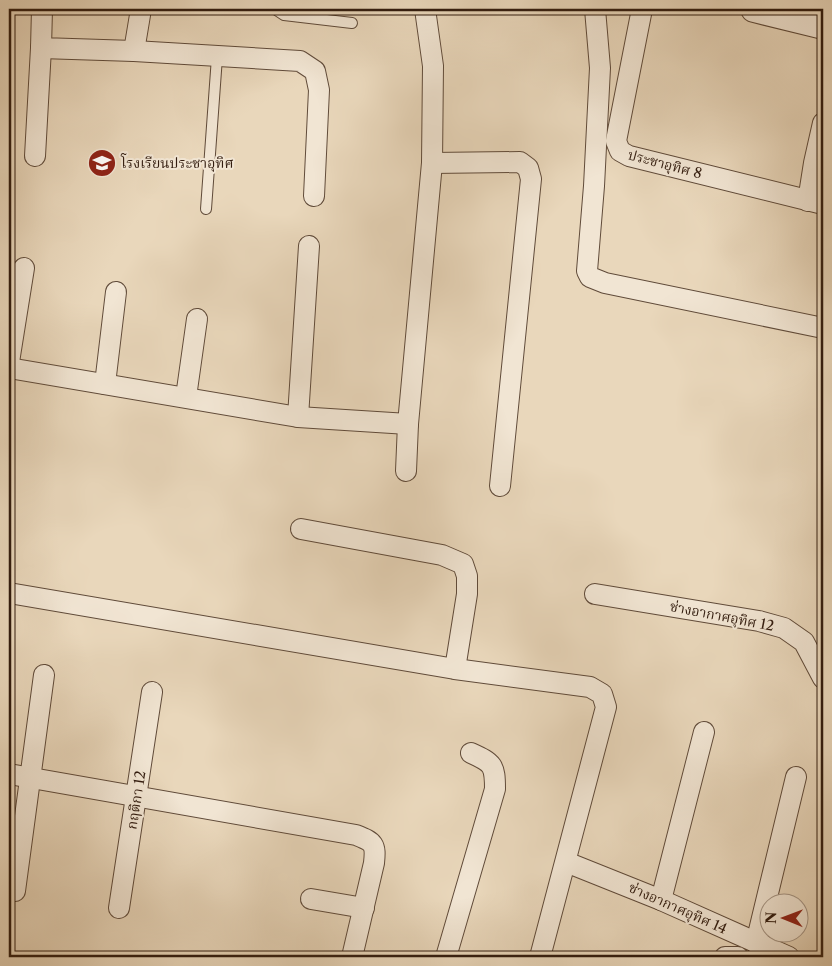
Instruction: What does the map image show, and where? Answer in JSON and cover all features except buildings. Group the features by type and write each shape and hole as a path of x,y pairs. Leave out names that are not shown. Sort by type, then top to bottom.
{"street":[{"path":"35,156 42,9"},
{"path":"134,51 141,9"},
{"path":"406,471 408,424 432,163 433,66 424,9"},
{"path":"595,9 600,68 594,186 587,272 590,277 605,283 823,328"},
{"name":"ประชาอุทิศ 8","path":"642,9 616,141 620,151 629,156 816,202"},
{"path":"754,9 823,26"},
{"path":"40,48 134,51 300,62 315,71 319,90 314,196"},
{"path":"816,202 814,163 823,123"},
{"path":"432,163 520,162 528,168 531,179 500,486"},
{"path":"298,417 308,246"},
{"path":"9,362 24,268"},
{"path":"105,384 116,292"},
{"path":"186,398 197,319"},
{"path":"9,368 298,417 408,424"},
{"path":"301,529 442,555 462,564 468,576 467,594 455,669"},
{"path":"9,593 455,669 590,688 602,694 606,707 540,957"},
{"name":"ช่างอากาศอุทิศ 12","path":"595,594 759,621 784,628 804,642 823,678"},
{"path":"15,891 44,675"},
{"name":"กฤติกา 12","path":"119,908 152,692"},
{"path":"661,900 704,732"},
{"path":"446,957 494,789 495,770 489,761 471,753"},
{"path":"9,774 356,835 370,840 376,848 374,863 352,957"},
{"path":"756,943 796,777"},
{"name":"ช่างอากาศอุทิศ 14","path":"566,862 661,900 756,943 780,956"},
{"path":"311,899 364,908"},
{"path":"725,957 738,957"}],"lane":[{"path":"275,9 284,15 352,23"},
{"path":"206,209 216,57"}],"place":[{"name":"โรงเรียนประชาอุทิศ","path":"102,163"}]}
